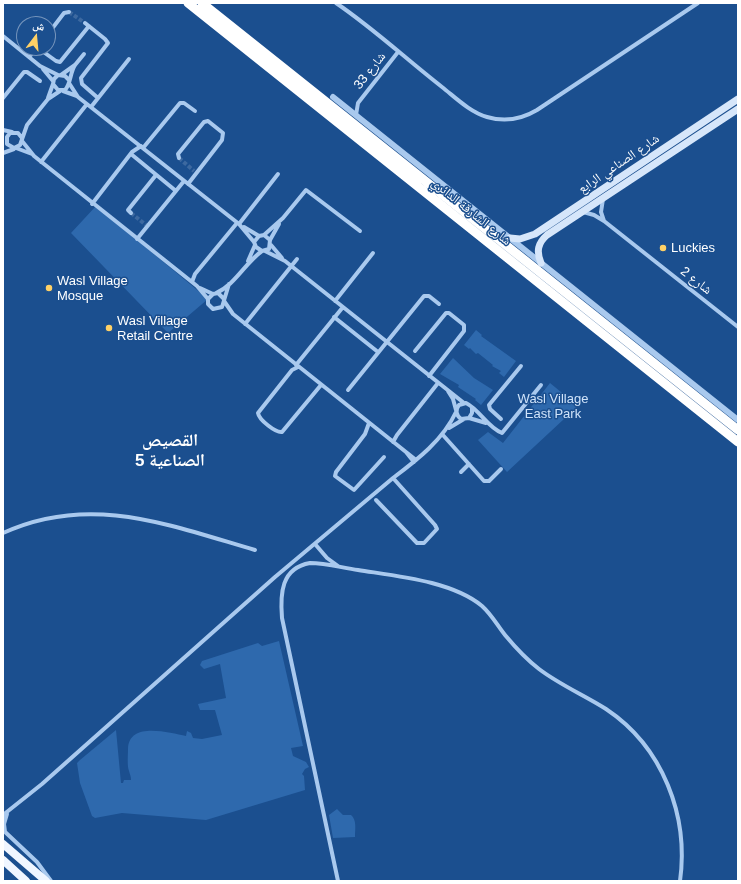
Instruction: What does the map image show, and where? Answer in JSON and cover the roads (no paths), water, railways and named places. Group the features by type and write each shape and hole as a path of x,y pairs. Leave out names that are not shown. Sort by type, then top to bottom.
{"highway":[{"name":"شارع الشارقة الدائري","path":"188,3 738,442"},
{"name":"شارع الشارقة الدائري","path":"202,3 738,430"},
{"path":"317,95 333,97"},
{"path":"679,373 683,386"}],"main road":[{"name":"شارع الصناعي الرابع","path":"510,238 520,238 535,234 738,99"},
{"name":"شارع الصناعي الرابع","path":"539,242 738,109"},
{"path":"535,234 530,238 530,242 533,245 539,242"},
{"path":"539,242 538,255 541,263"},
{"path":"3,844 46,881"},
{"path":"3,860 26,881"}],"street":[{"path":"336,3 363,21 398,52 475,112 494,119 513,119 537,110 698,3"},
{"path":"56,24 64,13 69,12"},
{"path":"85,23 107,41 107,45 80,80 82,84 98,98"},
{"path":"49,56 60,62 89,26"},
{"path":"3,36 40,66 56,89 78,96"},
{"name":"شارع 33","path":"343,106 350,106 358,103 398,52"},
{"path":"48,99 53,83 59,75 75,65 84,54"},
{"path":"41,162 89,105 98,98 129,59"},
{"path":"3,153 20,146 27,125 48,99 67,88 75,65"},
{"path":"40,66 59,75 65,76 78,96 238,223 255,243 257,249 285,261"},
{"path":"3,98 24,72 27,72 40,81"},
{"path":"333,97 738,420"},
{"path":"92,204 131,154 142,147 180,103 184,103 195,111"},
{"name":"شارع 33","path":"357,117 358,103"},
{"path":"137,239 146,226 176,191 186,182 222,140 223,135 221,131 206,121 178,154 179,158"},
{"path":"3,148 8,135 27,125"},
{"path":"3,130 14,132 22,139 34,156 41,162 197,286 208,299 208,304 211,308 233,314"},
{"path":"3,135 9,146 34,156"},
{"path":"131,154 176,191"},
{"path":"192,282 195,274 278,174"},
{"path":"131,214 128,210 156,175"},
{"path":"360,231 308,190 305,190 283,218 270,240 271,245 285,261 446,390 464,403 469,404 489,424 500,432 503,432 541,385"},
{"path":"603,198 601,212 604,222"},
{"name":"شارع 2","path":"583,212 594,215 604,222 738,327"},
{"path":"245,265 255,243 262,235 283,218"},
{"path":"238,223 270,240"},
{"path":"208,299 229,284 245,265 271,245"},
{"path":"335,301 373,253"},
{"path":"245,324 297,259"},
{"path":"218,309 223,305 229,284"},
{"path":"197,286 214,294 220,294 233,314 369,422 415,461"},
{"path":"348,390 424,296 428,296 439,304"},
{"path":"321,385 282,432 277,432 260,418 258,413 343,307"},
{"path":"416,351 446,314 451,314 464,325 464,331 429,376"},
{"path":"334,317 378,352"},
{"path":"501,419 490,409 489,405 521,366"},
{"path":"393,442 397,434 438,383"},
{"path":"446,390 453,399 459,417 489,424"},
{"path":"444,432 459,405 464,403"},
{"path":"51,881 37,862 4,831 5,814 315,544 415,461 444,432 466,419 472,413 472,408"},
{"path":"369,422 365,434 336,472 335,476 354,490 384,456"},
{"path":"444,432 469,464 487,482 501,470"},
{"path":"461,472 469,464"},
{"path":"376,500 417,543 424,543 435,532 436,527 393,478"},
{"path":"3,534 30,522 49,517 68,514 108,514 166,525 255,550"},
{"path":"315,544 327,558 342,568"},
{"path":"338,881 285,633 281,602 284,582 302,565 315,563 416,580 468,596 487,611 514,647 538,669 561,684 608,710 625,724 654,758 665,777 673,798 679,819 682,841 680,881"}],"tunnel":[{"path":"69,12 85,23"},
{"path":"179,158 194,171"},
{"path":"131,213 146,225"}],"place":[{"name":"Luckies","path":"663,248"},
{"name":"Wasl Village Mosque","path":"49,288"},
{"name":"Wasl Village Retail Centre","path":"109,328"}],"district":[{"name":"القصيص الصناعية 5","path":"170,451"}],"park label":[{"name":"Wasl Village East Park","path":"553,406"}]}
